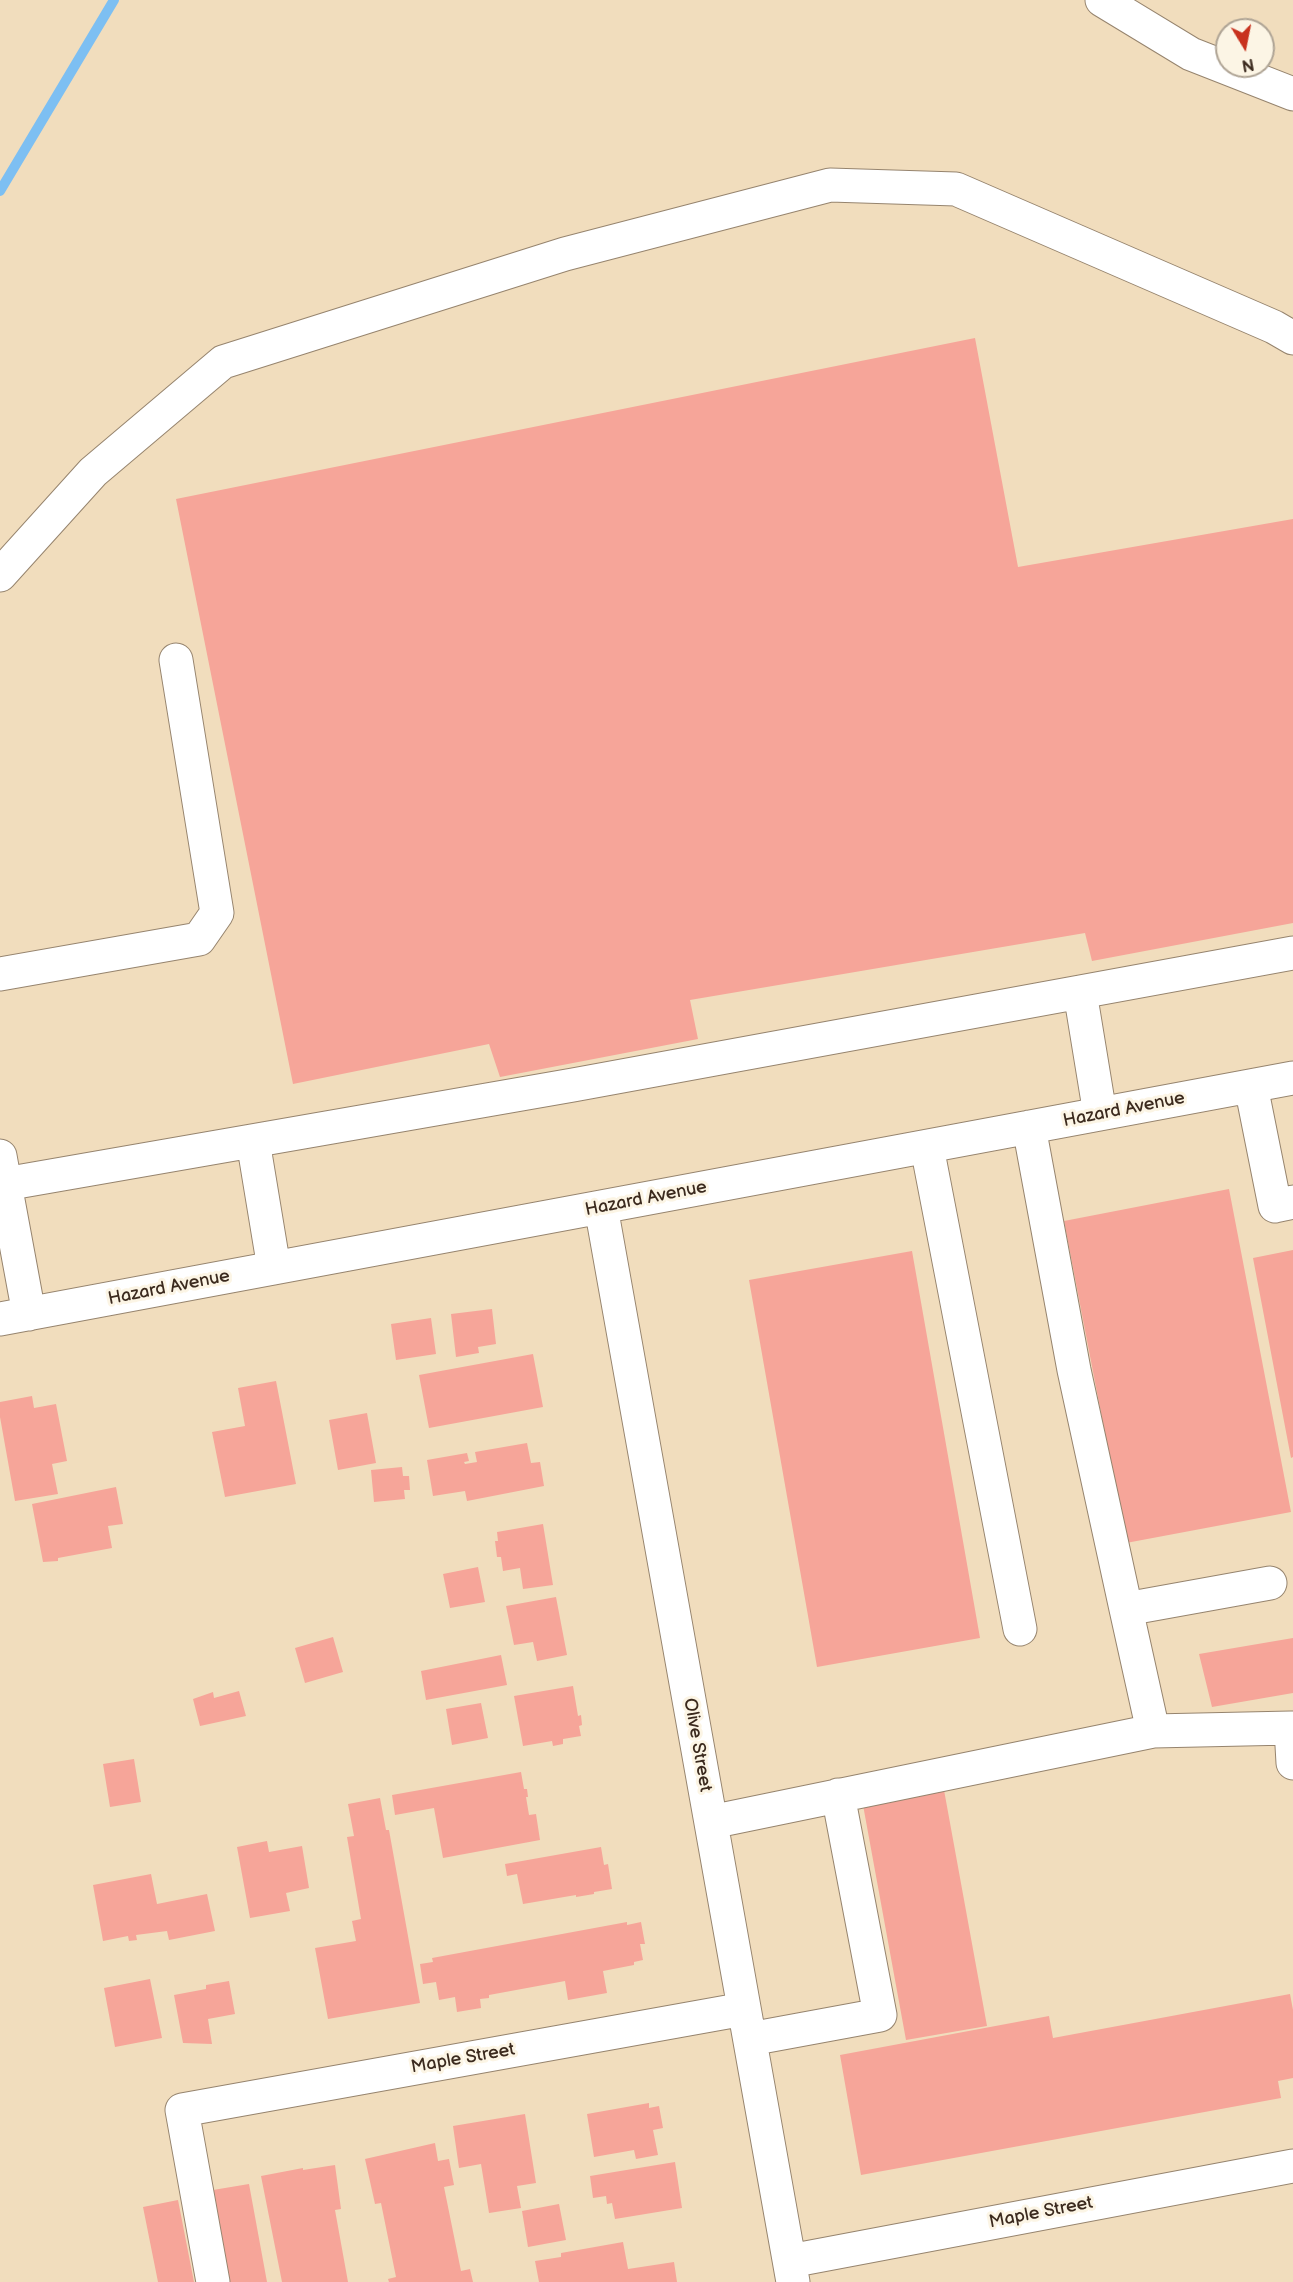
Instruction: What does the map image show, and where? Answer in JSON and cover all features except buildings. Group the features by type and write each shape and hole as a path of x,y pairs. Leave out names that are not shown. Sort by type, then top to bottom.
{"street":[{"path":"1102,0 1191,54 1293,94"},
{"path":"0,575 93,472 223,362 565,254 830,185 957,189 1274,327 1293,338"},
{"path":"0,974 199,939 217,913 176,660"},
{"path":"14,1317 3,1170 254,1141 573,1086 1293,953"},
{"path":"1080,993 1100,1114"},
{"name":"Hazard Avenue","path":"14,1317 1293,1078"},
{"path":"1251,1086 1275,1206 1293,1202"},
{"path":"1029,1127 1074,1370 1153,1731"},
{"path":"254,1141 274,1268"},
{"path":"927,1147 1020,1629"},
{"name":"Olive Street","path":"601,1207 791,2271"},
{"path":"1126,1609 1270,1583"},
{"path":"711,1822 1153,1731 1292,1728 1293,1763"},
{"name":"Maple Street","path":"213,2282 182,2110 747,2024 880,2015 838,1795"},
{"name":"Maple Street","path":"791,2271 1293,2166"}],"waterway":[{"path":"0,191 114,0"}]}
